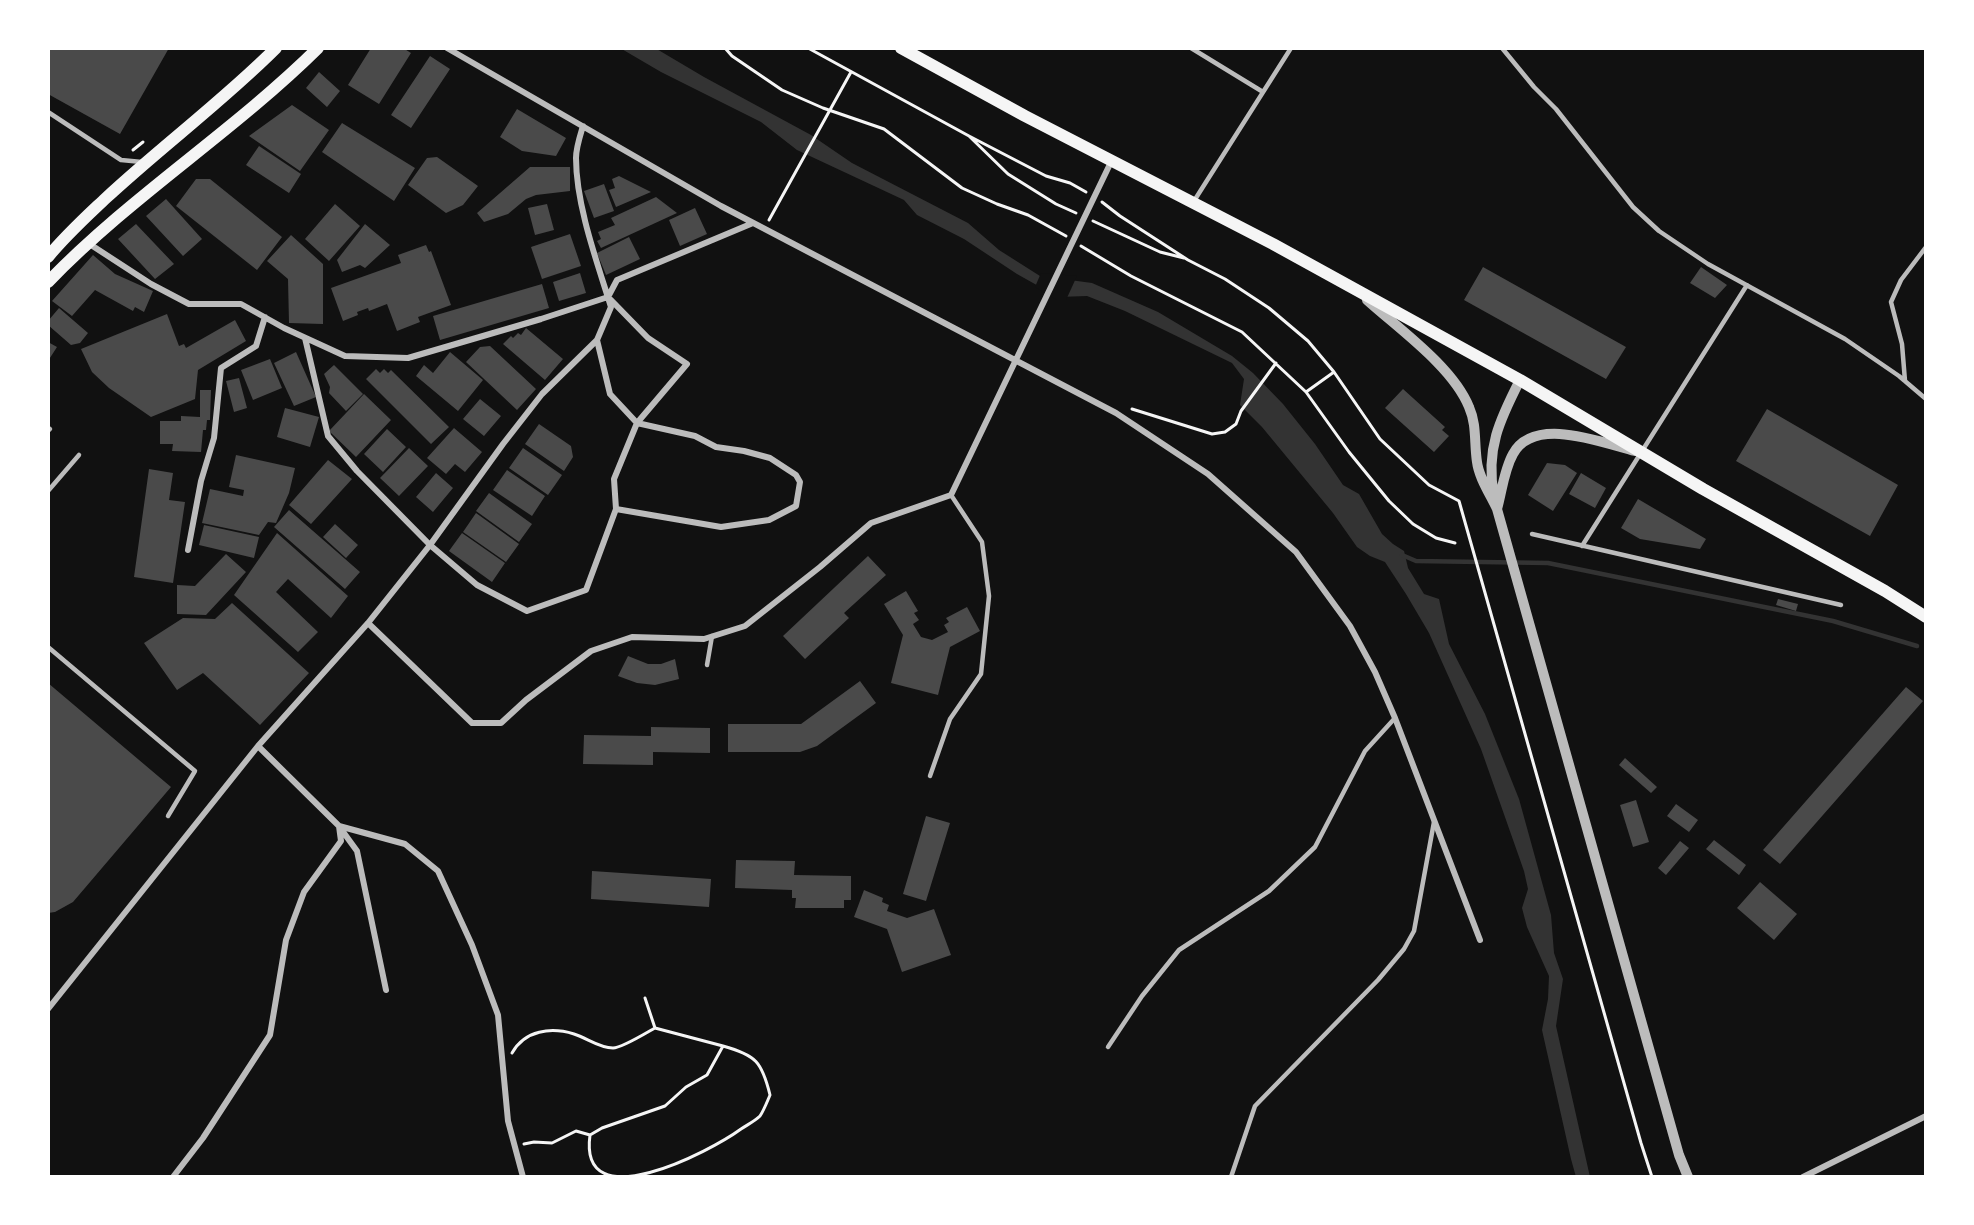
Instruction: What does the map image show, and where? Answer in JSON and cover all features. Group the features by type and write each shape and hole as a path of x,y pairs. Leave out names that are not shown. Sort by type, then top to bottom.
{"main road":[{"path":"48,257 64,236 145,162 253,71 276,48"},
{"path":"48,282 88,243 285,81 318,48"},
{"path":"901,48 1112,162 1193,202 1520,380 1641,453 1786,537 1886,591 1926,616"}],"street":[{"path":"447,48 753,223 1116,413 1209,474 1296,552 1350,626 1375,672 1395,718 1480,940"},
{"path":"48,1009 258,746 368,623 430,545 542,394 597,340 611,307 589,235 579,189 575,156 583,126"},
{"path":"368,623 471,723 501,723 526,700 591,651 632,637 704,639 745,626 871,523 951,495 1112,162"},
{"path":"88,243 151,284 189,304 241,304 345,356 408,358 608,297 617,280 753,223"},
{"path":"1356,290 1444,369 1464,396 1474,420 1478,469 1497,509"},
{"path":"305,338 328,436 357,471 430,545 477,585 527,611 586,590 616,510 614,479 637,423 687,364 648,338 608,297"},
{"path":"188,550 201,481 214,438 221,368 256,346 265,317"},
{"path":"597,340 610,394 637,423 695,436 716,447 770,458 796,475 800,482 796,506 769,520 721,527 616,510"},
{"path":"1520,380 1498,425 1494,444 1493,490 1497,509 1679,1155 1688,1177"},
{"path":"1497,509 1513,453 1533,436 1573,435 1641,453"},
{"path":"258,746 339,826 357,851 386,990"},
{"path":"339,826 405,844 438,871 471,945 498,1015 508,1121 524,1177"},
{"path":"173,1177 203,1138 270,1035 286,940 304,892 341,841 339,826"},
{"path":"1803,1177 1926,1116"}],"lane":[{"path":"1191,48 1263,92"},
{"path":"1193,202 1291,48"},
{"path":"1502,48 1534,87 1556,109 1633,207 1678,245 1845,339 1905,381 1926,399"},
{"path":"48,112 121,160 145,162"},
{"path":"1905,381 1902,344 1891,302 1901,280 1926,247"},
{"path":"1582,546 1747,285"},
{"path":"48,491 79,454"},
{"path":"930,776 950,719 981,674 989,596 982,542 951,495"},
{"path":"1532,534 1841,605"},
{"path":"707,665 712,636"},
{"path":"48,647 195,771 168,816"},
{"path":"1108,1047 1142,996 1179,950 1269,891 1315,847 1365,751 1395,718"},
{"path":"1231,1177 1255,1106 1378,980 1404,949 1414,931 1434,822"}],"path":[{"path":"725,48 732,56 782,90 884,129 962,188 997,204 1028,214 1067,237"},
{"path":"808,48 1046,176 1070,183 1188,260 1225,279 1269,308 1308,341 1334,372 1380,439 1429,485 1459,501 1637,1132 1652,1177"},
{"path":"764,229 851,72"},
{"path":"969,136 1008,174 1056,204 1076,213"},
{"path":"1086,218 1160,252 1188,260"},
{"path":"1076,243 1131,276 1242,332 1306,392 1349,452 1389,501 1413,524 1436,538 1455,543"},
{"path":"1116,413 1127,408 1212,434 1225,432 1236,424 1241,411 1276,363"},
{"path":"1306,392 1334,372"},
{"path":"645,998 656,1029"},
{"path":"503,1070 514,1049 534,1032 553,1030 574,1034 595,1044 615,1048 656,1029 723,1046 756,1059 765,1074 770,1095 759,1117 727,1140 684,1162 647,1174 625,1176 604,1174 592,1163 588,1149 590,1135"},
{"path":"515,1147 534,1142 552,1143 576,1131 590,1135 602,1128 665,1106 686,1088 707,1075 723,1046"}],"shaded area":[{"path":"620,48 655,48 811,135 852,163 968,223 999,250 1040,276 1092,283 1158,312 1232,356 1253,373 1283,404 1315,444 1343,485 1359,494 1382,534 1404,551 1408,568 1424,594 1439,599 1449,644 1485,714 1519,799 1551,915 1554,953 1563,979 1556,1026 1590,1177 1576,1177 1571,1159 1542,1030 1548,999 1549,976 1527,927 1522,908 1528,889 1524,871 1481,749 1429,633 1406,594 1385,562 1357,547 1333,513 1262,427 1240,405 1244,379 1232,363 1125,311 1087,296 1058,297 1017,274 964,239 917,215 904,200 797,150 761,122 661,72"}],"pier":[{"path":"1041,273 1077,276 1066,300 1057,300 1035,287"}],"building":[{"path":"48,48 169,48 120,134 48,94"},
{"path":"371,48 403,48 411,53 379,104 348,85"},
{"path":"430,56 450,69 411,128 391,115"},
{"path":"319,72 340,91 327,107 306,88"},
{"path":"292,105 329,130 300,171 249,136"},
{"path":"517,109 566,138 556,156 522,151 500,137"},
{"path":"342,123 415,168 394,201 322,152"},
{"path":"259,146 301,174 289,193 246,165"},
{"path":"437,157 478,186 463,205 446,213 408,185 427,158"},
{"path":"530,167 570,167 570,191 536,195 526,199 508,214 484,222 477,213"},
{"path":"619,176 651,192 616,207 609,190 615,188 612,179"},
{"path":"196,179 210,179 282,237 257,270 176,206"},
{"path":"604,184 614,211 594,218 584,191"},
{"path":"656,197 677,213 601,248 597,241 601,239 598,232 615,225 611,218"},
{"path":"166,199 202,239 183,256 146,216"},
{"path":"335,204 360,226 329,261 305,239"},
{"path":"547,204 554,230 535,235 528,208"},
{"path":"695,208 707,234 680,246 669,220"},
{"path":"136,224 174,264 155,279 118,239"},
{"path":"365,224 390,245 365,268 360,265 342,272 337,260"},
{"path":"570,234 581,266 542,279 531,247"},
{"path":"291,235 323,264 323,324 289,323 288,279 267,261"},
{"path":"629,237 640,259 606,275 597,253"},
{"path":"426,245 429,252 431,251 451,305 418,317 420,322 397,331 387,304 369,311 368,308 357,312 358,315 343,321 331,288 401,263 398,255"},
{"path":"93,255 115,274 153,291 144,312 135,307 133,311 95,290 72,316 52,301"},
{"path":"1483,267 1626,347 1606,379 1464,300"},
{"path":"1701,267 1727,285 1715,298 1690,283"},
{"path":"580,273 586,293 559,301 553,282"},
{"path":"542,284 549,308 440,340 433,316"},
{"path":"59,308 88,333 80,343 71,345 48,325 48,321"},
{"path":"167,314 179,346 184,344 186,348 235,320 246,341 198,370 195,399 151,417 109,388 92,372 81,349"},
{"path":"526,328 563,359 545,380 503,344 511,336 513,338 518,333 521,335"},
{"path":"48,342 57,347 48,361"},
{"path":"490,346 536,389 517,410 466,362 480,347"},
{"path":"296,352 316,397 294,406 274,363"},
{"path":"450,352 483,380 458,411 416,376 424,365 433,373"},
{"path":"270,359 282,388 253,400 241,370"},
{"path":"334,365 363,394 346,411 329,393 330,387 324,374"},
{"path":"376,369 380,373 384,369 388,373 391,370 449,427 431,444 366,379"},
{"path":"239,378 247,408 234,412 226,381"},
{"path":"1403,389 1445,427 1442,430 1449,436 1434,452 1385,408"},
{"path":"200,390 211,390 210,420 207,420 206,430 203,430 201,452 172,451 173,444 160,444 160,421 181,421 181,416 200,417"},
{"path":"364,394 391,420 356,457 329,431"},
{"path":"480,399 501,416 484,436 463,419"},
{"path":"285,408 319,417 310,447 277,437"},
{"path":"1767,409 1898,485 1870,536 1736,461"},
{"path":"539,424 571,446 573,457 564,471 525,444"},
{"path":"454,428 482,452 465,472 455,464 446,474 427,458"},
{"path":"387,429 406,447 383,472 364,454"},
{"path":"409,448 428,466 399,496 380,478"},
{"path":"523,448 562,475 548,495 509,468"},
{"path":"236,455 295,468 289,493 276,523 268,522 259,535 202,523 210,489 243,496 244,490 229,487"},
{"path":"328,460 352,479 311,524 289,505"},
{"path":"1547,463 1565,465 1577,473 1553,511 1528,495"},
{"path":"149,469 173,473 169,500 185,502 173,583 134,577"},
{"path":"507,470 545,496 532,516 493,490"},
{"path":"436,473 453,488 433,512 416,497"},
{"path":"1581,473 1606,488 1595,508 1569,494"},
{"path":"489,493 532,524 519,542 476,511"},
{"path":"1638,499 1706,539 1700,549 1640,539 1621,528"},
{"path":"289,510 360,572 345,589 274,527"},
{"path":"476,513 519,544 506,562 463,532"},
{"path":"335,524 358,545 346,558 323,537"},
{"path":"204,525 259,537 254,558 199,545"},
{"path":"277,533 348,596 331,618 288,579 276,592 318,632 298,652 234,595"},
{"path":"462,533 505,563 492,582 449,551"},
{"path":"226,554 246,572 206,615 177,614 177,585 195,586"},
{"path":"868,556 886,575 844,613 849,618 805,659 783,636"},
{"path":"906,591 918,611 914,613 919,620 913,624 921,637 932,640 948,632 944,625 949,622 946,618 967,607 980,631 950,647 938,695 891,683 903,635 884,604"},
{"path":"1778,599 1798,604 1796,611 1776,605"},
{"path":"232,603 309,673 260,725 203,673 177,690 144,643 183,618 215,619"},
{"path":"628,656 648,664 661,664 675,659 679,679 655,685 637,683 618,676"},
{"path":"860,681 876,703 817,746 800,752 728,752 728,724 801,724"},
{"path":"48,683 171,787 73,902 55,912 48,913"},
{"path":"1906,687 1923,701 1780,864 1763,850"},
{"path":"651,727 710,728 710,753 653,752 653,765 583,764 584,735 651,736"},
{"path":"1625,758 1657,787 1651,793 1619,765"},
{"path":"1636,800 1649,842 1633,847 1620,805"},
{"path":"1676,804 1698,820 1689,832 1667,816"},
{"path":"926,816 950,823 926,901 903,894"},
{"path":"1714,840 1746,865 1739,875 1706,849"},
{"path":"1680,841 1689,848 1666,875 1658,868"},
{"path":"736,860 795,861 794,875 851,876 851,900 844,900 844,908 795,908 796,898 792,898 792,890 735,888"},
{"path":"592,871 711,879 709,907 591,899"},
{"path":"1760,882 1797,914 1774,940 1737,908"},
{"path":"864,890 883,898 882,902 889,905 887,911 907,918 934,909 951,955 902,972 887,929 854,917"}],"waterway":[{"path":"1402,555 1416,561 1548,563 1833,621 1917,646"}]}
